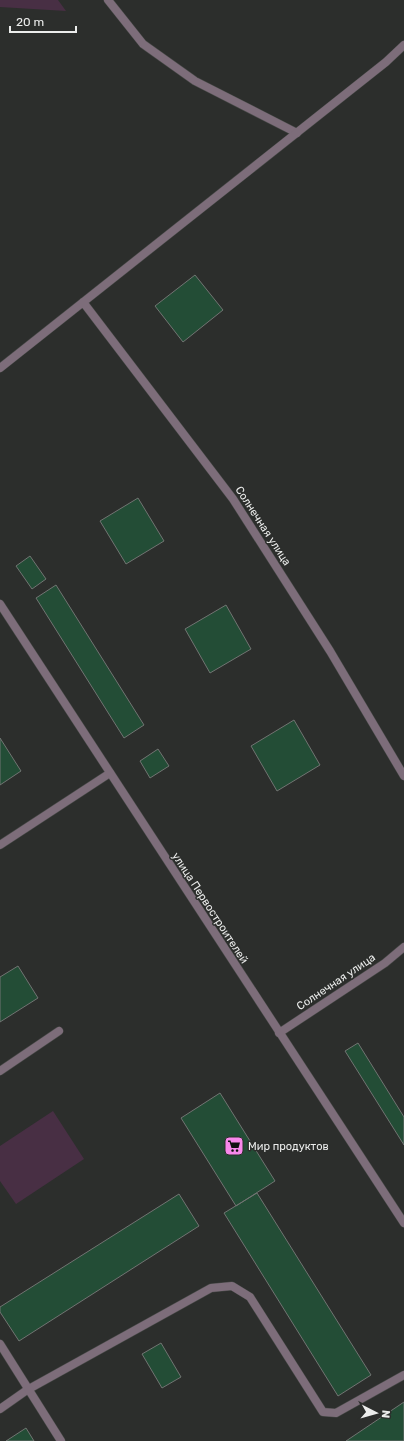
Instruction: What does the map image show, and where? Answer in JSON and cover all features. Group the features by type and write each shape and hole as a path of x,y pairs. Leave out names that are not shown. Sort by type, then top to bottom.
{"street":[{"path":"108,0 143,44 195,82 297,133"},
{"path":"0,368 386,62 404,45"},
{"name":"Солнечная улица","path":"83,302 233,499 330,651 404,776"},
{"name":"улица Первостроителей","path":"0,604 404,1223"},
{"path":"0,845 110,773"},
{"name":"Солнечная улица","path":"279,1033 385,963 404,947"},
{"path":"0,1071 59,1031"},
{"path":"0,1409 28,1390 211,1288 232,1286 250,1297 323,1412 336,1413 404,1375"},
{"path":"0,1344 61,1441"}],"shaded area":[{"path":"0,0 58,0 66,11 0,7"},
{"path":"53,1111 84,1159 16,1204 0,1181 0,1146"}],"building":[{"path":"195,275 223,310 183,342 155,306"},
{"path":"138,498 164,541 126,564 100,521"},
{"path":"30,556 46,579 32,589 16,566"},
{"path":"56,585 144,725 124,738 36,598"},
{"path":"226,605 251,649 210,673 185,629"},
{"path":"294,720 320,765 277,791 251,746"},
{"path":"0,738 21,771 0,785"},
{"path":"158,749 169,766 150,778 140,761"},
{"path":"18,966 38,998 0,1022 0,977"},
{"path":"358,1043 404,1117 404,1145 345,1051"},
{"path":"220,1093 275,1181 236,1206 181,1118"},
{"path":"257,1193 371,1375 338,1396 224,1213"},
{"path":"179,1194 199,1226 19,1341 0,1312 0,1307"},
{"path":"161,1343 181,1377 162,1388 142,1354"},
{"path":"404,1402 404,1441 346,1441"},
{"path":"26,1428 34,1441 6,1441"}],"place":[{"name":"Мир продуктов","path":"234,1146"}]}
